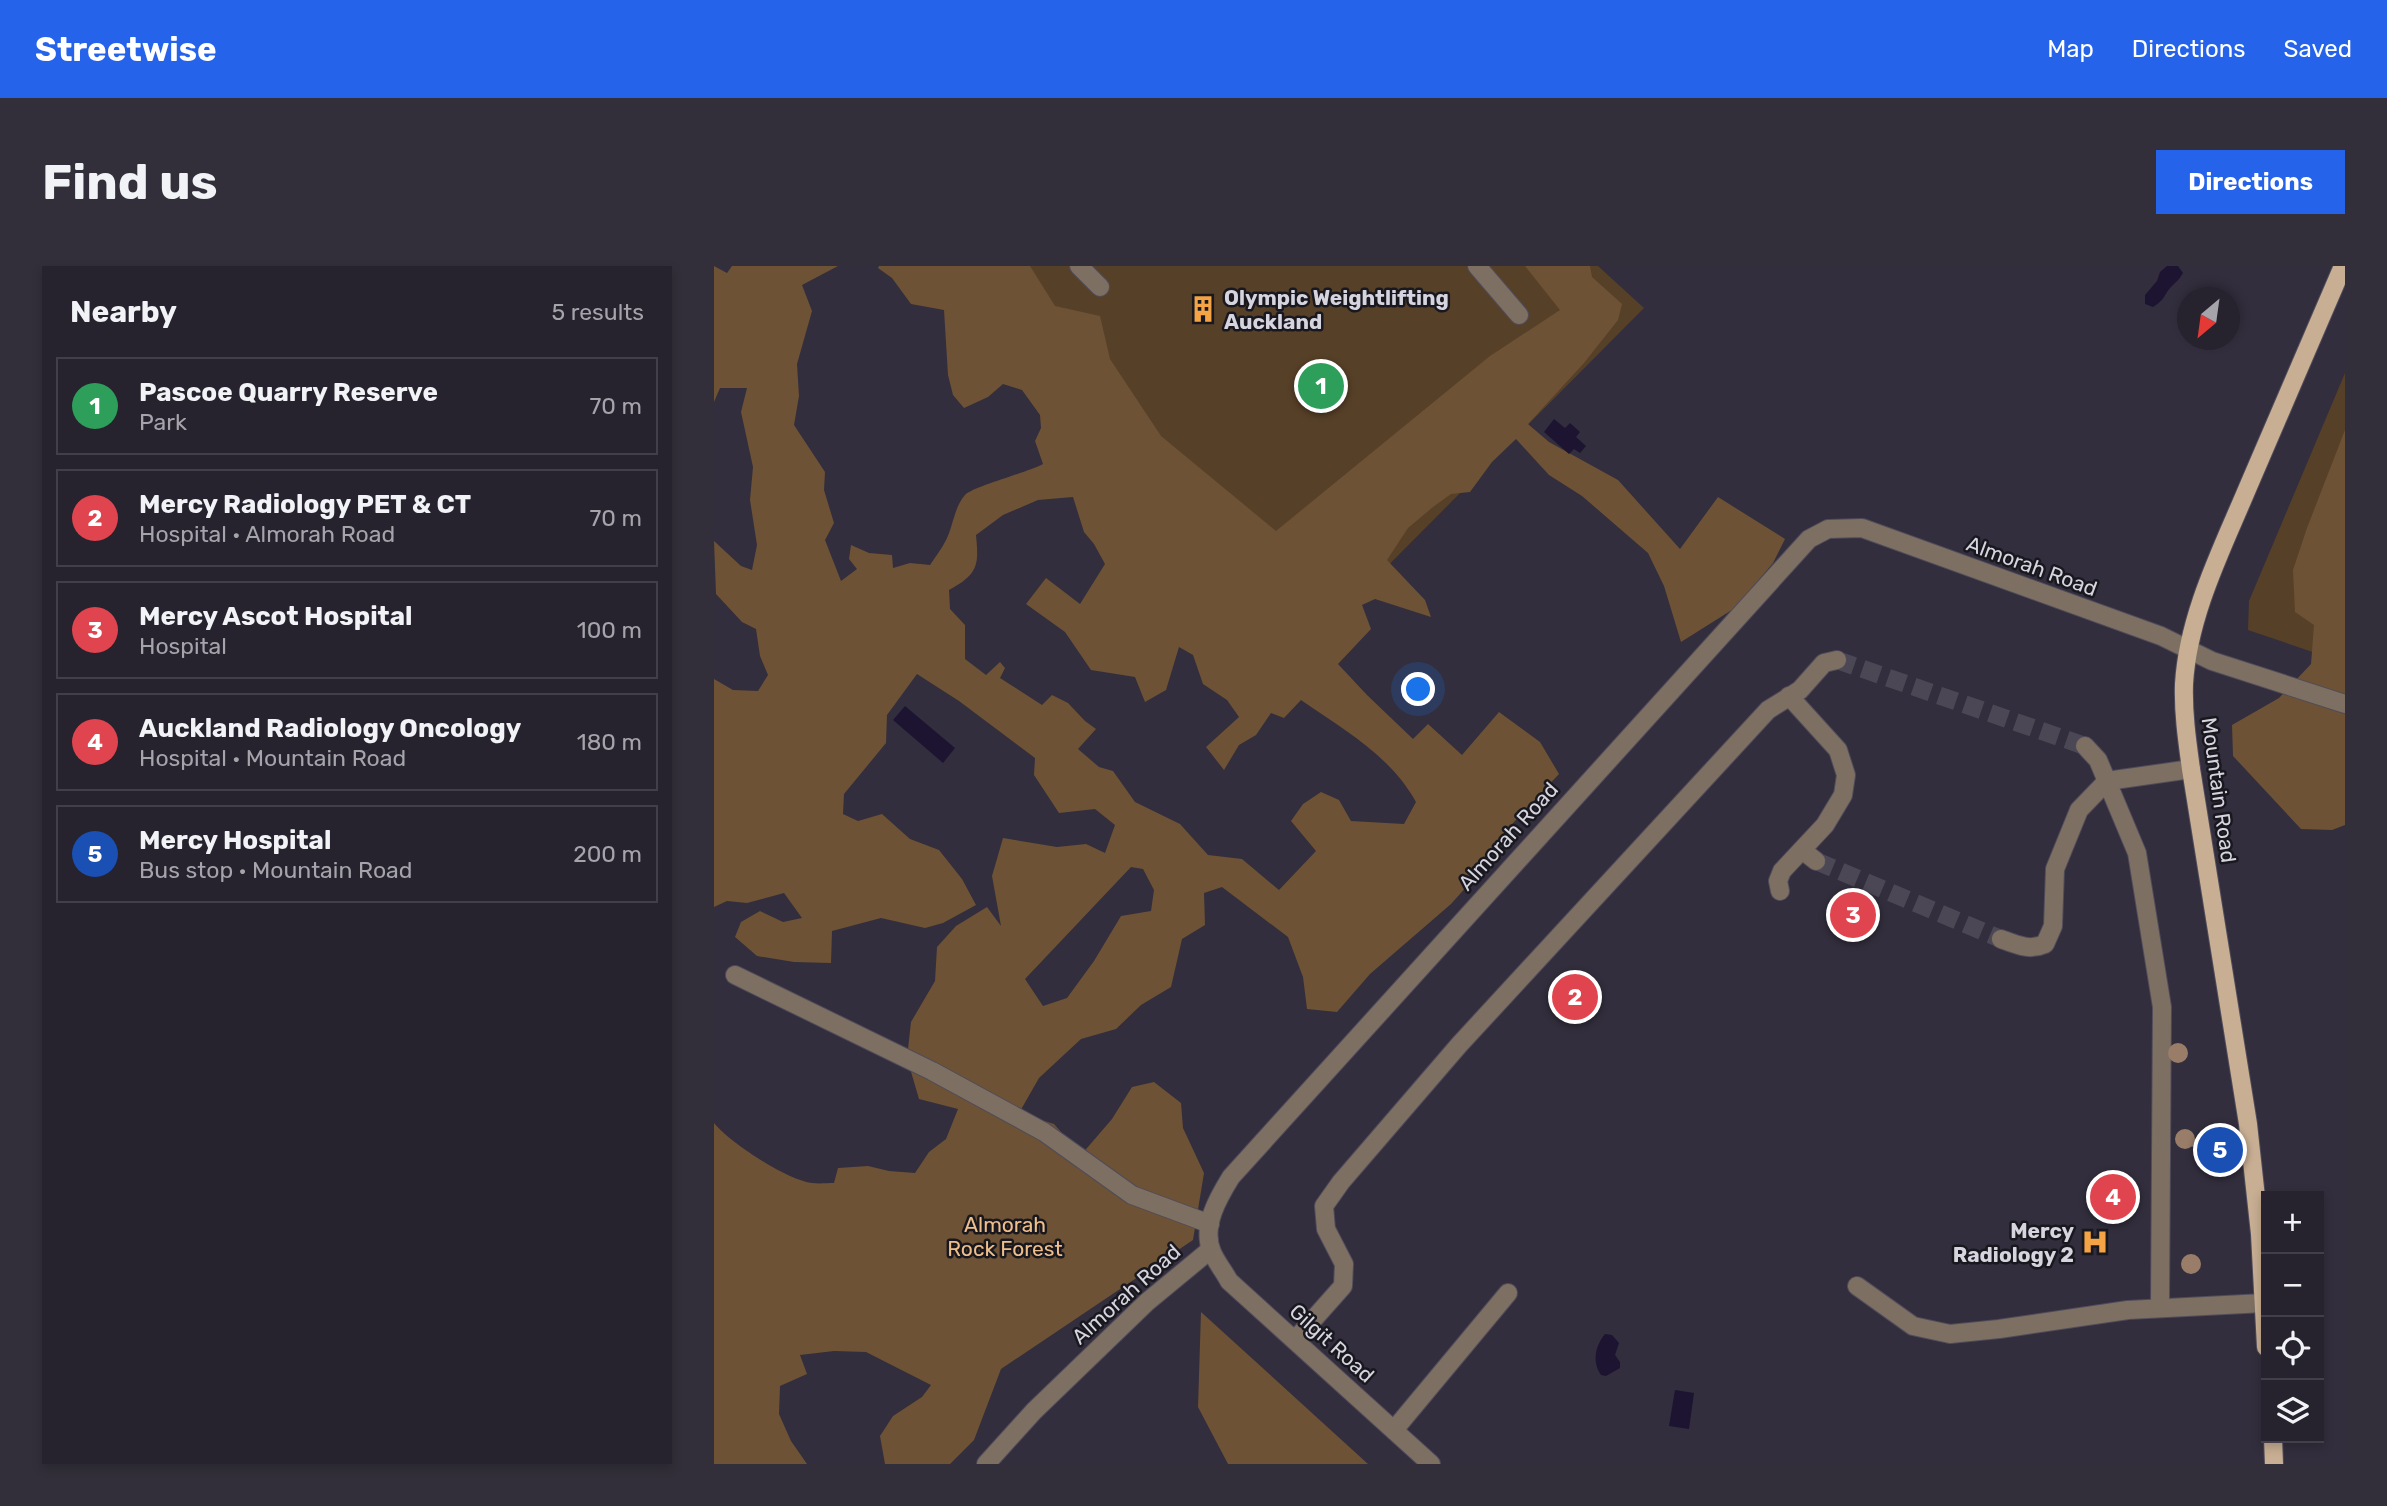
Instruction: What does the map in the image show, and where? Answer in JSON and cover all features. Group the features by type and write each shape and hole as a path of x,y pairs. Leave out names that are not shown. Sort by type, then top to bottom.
{"main road":[{"name":"Mountain Road","path":"2261,1257 2250,1139 2190,769 2184,717 2184,683 2198,611 2218,557 2343,266"},
{"path":"2273,1443 2274,1464"}],"street":[{"path":"1079,266 1100,287"},
{"path":"1477,266 1519,314"},
{"name":"Almorah Road","path":"986,1464 1034,1411 1147,1302 1210,1250 1210,1224 1217,1200 1231,1177 1809,539 1828,529 1862,528 2161,636 2212,661 2345,704"},
{"path":"1295,1340 1343,1286 1344,1264 1326,1229 1324,1206 1341,1182 1459,1045 1768,710 1800,690 1824,663 1837,660"},
{"path":"1780,891 1778,881 1782,871 1809,855 1843,795 1846,775 1838,750 1789,696"},
{"path":"2085,746 2098,760 2137,853 2162,1007 2160,1308"},
{"path":"2001,939 2023,947 2035,948 2045,944 2053,926 2055,869 2066,839 2079,810 2107,781 2190,769"},
{"path":"735,975 932,1071 1044,1132 1132,1195 1210,1224"},
{"name":"Gilgit Road","path":"1210,1250 1229,1281 1431,1464"},
{"path":"1857,1286 1913,1326 1950,1334 2128,1310 2261,1303"},
{"path":"1394,1430 1508,1293"}],"path":[{"path":"2161,1147 2250,1139"}],"shaded area":[{"path":"978,266 1598,266 1644,308 1326,628"},
{"path":"2167,266 2178,266 2183,273 2157,304 2153,307 2145,304 2145,295"},
{"path":"2345,373 2345,663 2248,630 2249,601"},
{"path":"1554,419 1565,428 1570,423 1580,432 1576,437 1586,446 1580,453 1574,449 1569,454 1544,432"},
{"path":"905,706 955,748 943,763 893,720"},
{"path":"1605,1334 1612,1335 1619,1343 1615,1355 1620,1362 1620,1368 1606,1376 1601,1375 1598,1370 1596,1359 1597,1349"},
{"path":"1675,1390 1694,1393 1689,1429 1669,1426"}],"green space":[{"name":"Almorah Rock Forest","path":"714,266 727,273 732,266 838,266 802,285 812,311 797,364 799,396 794,425 825,472 824,490 834,523 825,540 841,581 857,569 849,559 851,545 869,553 892,555 893,568 910,563 930,565 945,542 958,505 965,495 1043,464 1035,441 1041,428 1040,415 1022,390 1003,384 988,397 964,408 953,395 948,375 944,310 911,304 892,278 878,268 1030,266 1055,306 1100,316 1110,359 1161,436 1276,531 1490,356 1560,310 1525,266 1590,266 1592,277 1622,304 1618,320 1584,363 1528,424 1549,442 1618,480 1680,549 1718,497 1785,539 1773,563 1735,608 1681,642 1664,586 1648,553 1582,496 1549,475 1516,439 1492,462 1470,492 1451,494 1408,528 1387,560 1425,600 1431,617 1375,599 1362,605 1371,629 1338,664 1413,739 1428,724 1462,755 1499,712 1540,742 1559,774 1500,837 1484,867 1451,904 1370,974 1337,1012 1307,1009 1303,977 1288,937 1222,887 1204,893 1205,925 1182,939 1171,987 1141,1005 1116,1029 1081,1039 1039,1078 1019,1113 1054,1124 1081,1155 1112,1119 1132,1087 1154,1082 1181,1103 1183,1128 1204,1173 1193,1240 1001,1369 974,1440 950,1464 885,1464 880,1436 893,1416 922,1397 931,1385 866,1352 834,1351 800,1355 807,1374 780,1386 779,1414 791,1441 807,1464 714,1464 714,1123 759,1159 801,1180 834,1183 838,1168 868,1166 915,1173 929,1152 946,1139 958,1109 919,1099 907,1058 911,1022 935,981 937,947 956,926 987,907 1001,926 992,876 1003,838 1057,847 1086,844 1105,853 1115,825 1095,809 1059,813 1034,775 1035,758 959,701 917,674 887,715 886,743 844,794 843,814 858,821 882,814 910,839 939,850 962,879 976,905 943,923 925,928 881,918 832,931 831,963 794,962 757,956 735,937 741,922 760,911 783,922 802,918 784,893 747,903 727,901 714,907 714,679 733,690 758,691 768,675 760,656 756,629 742,622 716,594 714,541 741,566 752,570 757,545 750,500 753,467 741,412 747,388 720,388 714,402","holes":["1073,497 1084,532 1105,564 1080,604 1046,578 1026,604 1065,632 1091,670 1135,677 1145,702 1166,690 1179,647 1193,655 1203,684 1227,700 1239,717 1206,747 1224,770 1239,745 1256,735 1271,713 1284,718 1301,700 1365,745 1393,770 1416,802 1404,824 1351,821 1339,800 1321,792 1303,804 1291,821 1316,851 1279,890 1242,859 1208,855 1180,824 1135,802 1113,771 1099,767 1078,749 1096,729 1068,703 1052,695 1042,705 1000,678 1005,668 1000,662 986,675 965,659 965,625 950,609 949,590 966,579 974,568 977,554 976,535 1003,515 1038,500","1131,867 1143,869 1154,890 1151,911 1121,916 1094,961 1067,998 1043,1006 1025,979"]},
{"path":"2345,430 2345,825 2332,830 2301,829 2233,756 2232,725 2279,698 2311,664 2314,625 2295,612 2293,570"},
{"path":"1201,1312 1368,1464 1228,1464 1198,1407"}],"tunnel":[{"path":"1837,660 2085,746"},
{"path":"1816,861 2001,939"}],"place":[{"name":"Olympic Weightlifting Auckland","path":"1203,309"},
{"name":"Pascoe Quarry Reserve","path":"1321,386"},
{"name":"Mercy Ascot Hospital","path":"1853,915"},
{"name":"Mercy Radiology PET & CT","path":"1575,997"},
{"name":"Mercy Hospital","path":"2220,1150"},
{"name":"Auckland Radiology Oncology","path":"2113,1197"},
{"name":"Mercy Radiology 2","path":"2095,1242"}]}
